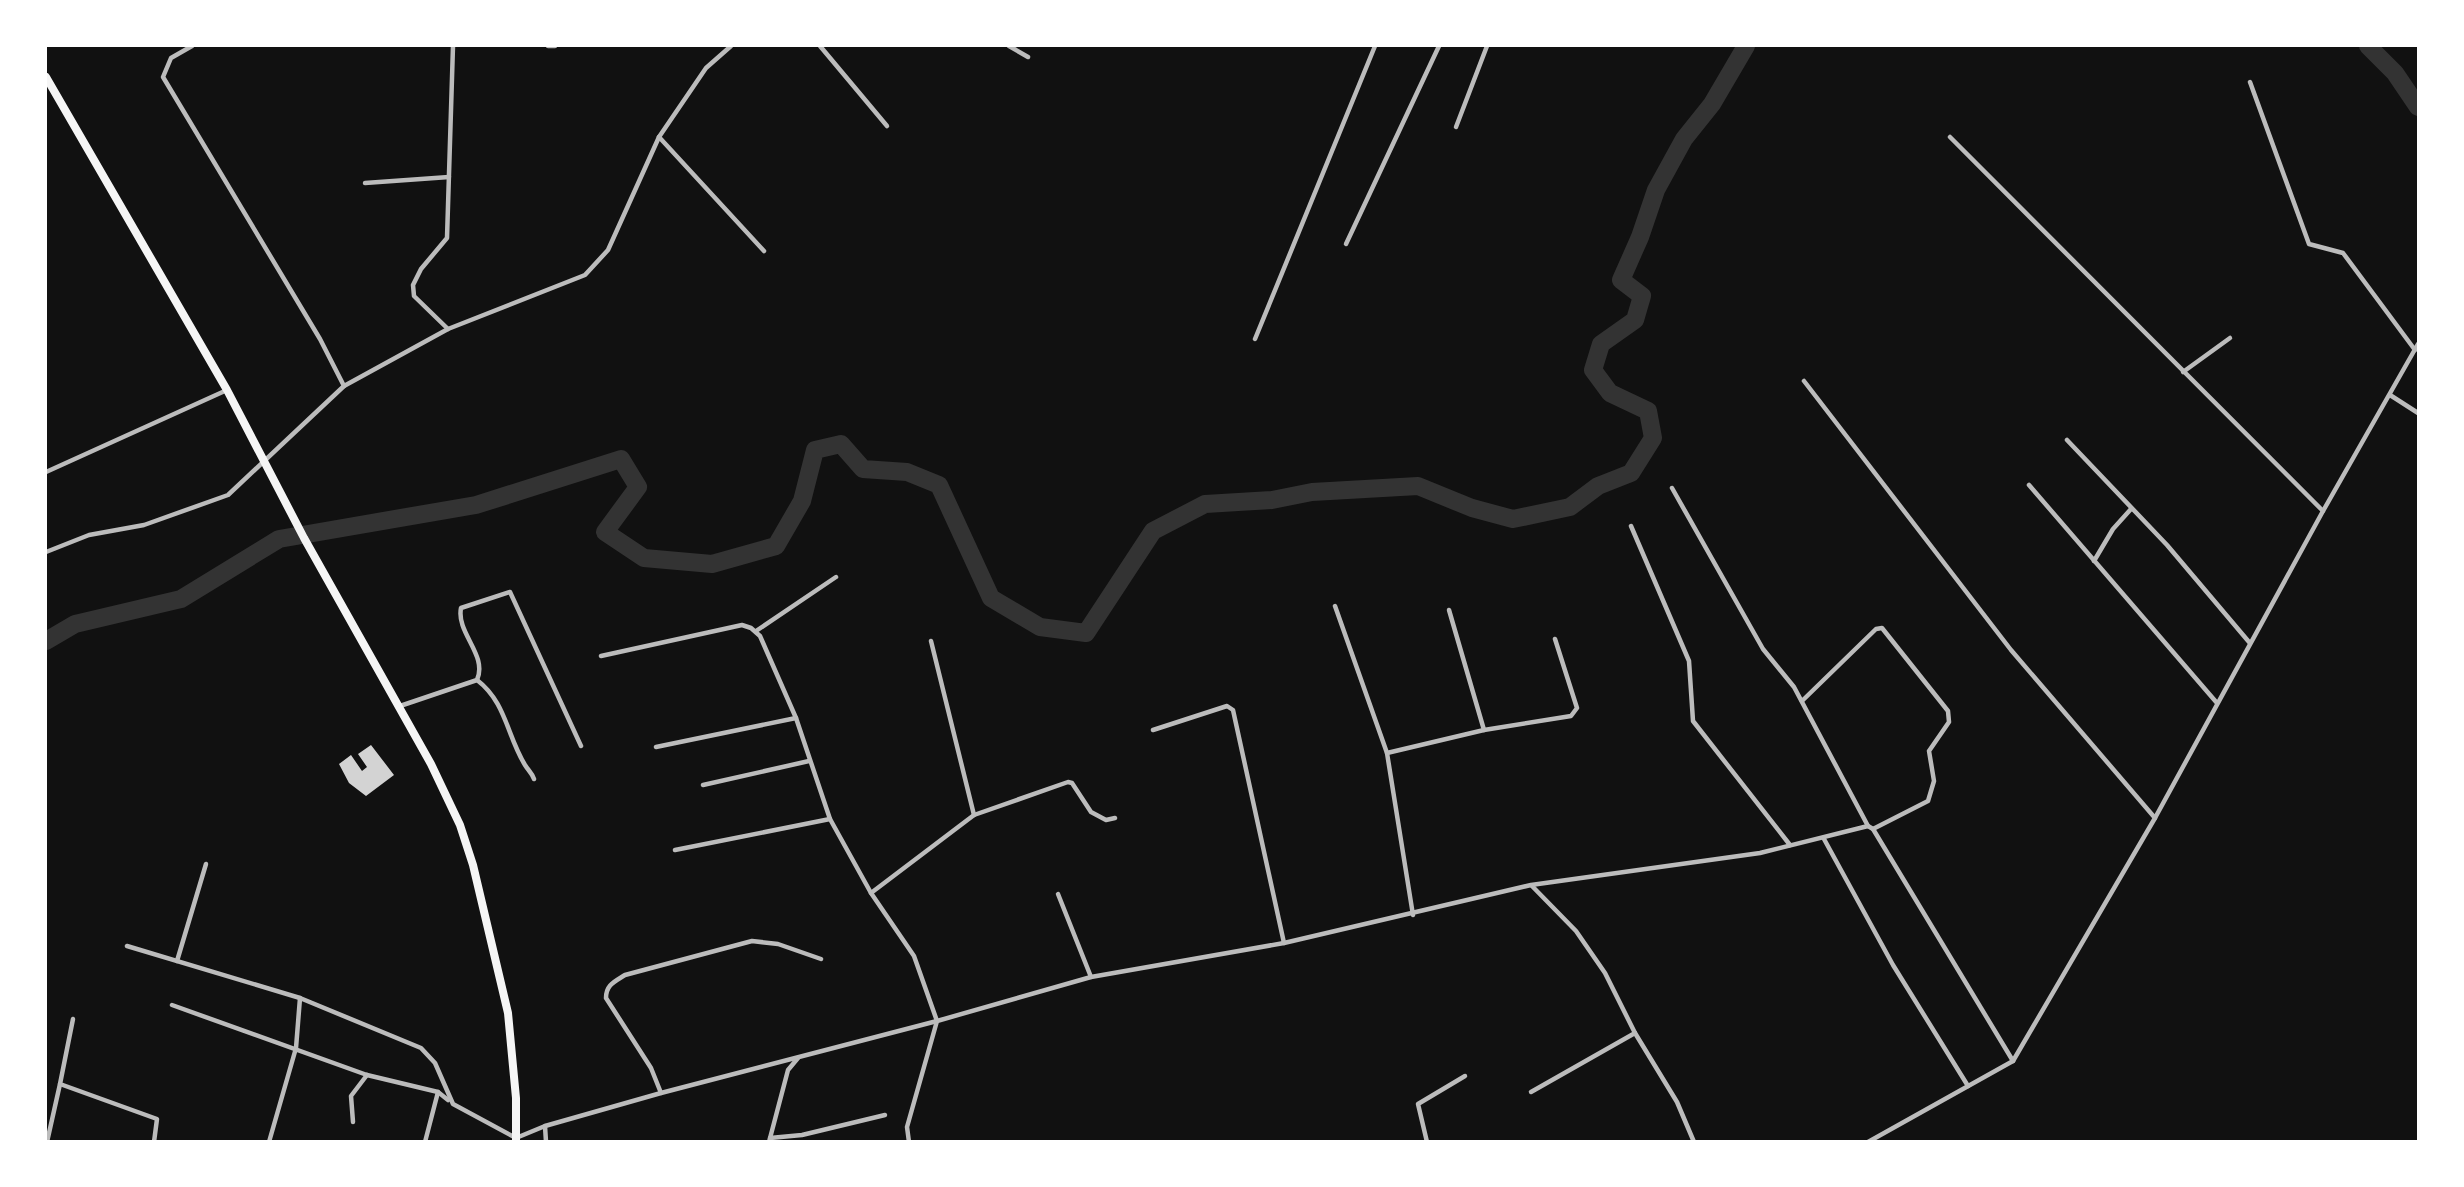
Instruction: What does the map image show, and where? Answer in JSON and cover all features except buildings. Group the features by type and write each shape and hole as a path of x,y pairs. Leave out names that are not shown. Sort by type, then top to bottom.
{"highway":[{"path":"46,77 228,390 264,465 399,706 460,825 473,865 508,1013 516,1097 516,1140"}],"street":[{"path":"192,46 171,58 163,77 320,339 344,386"},
{"path":"448,330 414,296 413,285 421,270 447,239 453,46"},
{"path":"548,46 555,46"},
{"path":"46,552 89,535 144,525 228,495 264,465 344,386 448,330 575,279 600,262 659,137 706,68 731,46"},
{"path":"820,46 887,126"},
{"path":"1009,46 1028,57"},
{"path":"1255,339 1375,46"},
{"path":"1346,244 1439,46"},
{"path":"1456,127 1487,46"},
{"path":"2250,82 2309,244 2343,253 2415,350"},
{"path":"659,137 764,251"},
{"path":"1950,137 2323,510"},
{"path":"365,184 449,177"},
{"path":"2183,372 2230,338"},
{"path":"1868,1142 2012,1061 2155,818 2249,642 2418,344"},
{"path":"1804,381 2011,650 2155,818"},
{"path":"46,472 228,390"},
{"path":"2390,395 2418,413"},
{"path":"2067,440 2167,545 2249,642"},
{"path":"2029,485 2217,703"},
{"path":"1672,488 1763,649 1802,701 1870,827 2012,1061"},
{"path":"2094,561 2113,529 2131,509"},
{"path":"1631,526 1689,661 1693,721 1790,845"},
{"path":"755,632 836,577"},
{"path":"399,706 477,680 481,672 479,660 459,617 461,608 465,604 512,593 581,746"},
{"path":"1335,606 1387,753 1413,915"},
{"path":"1449,610 1484,730"},
{"path":"601,656 742,625 755,632 796,718 831,819 871,892 914,956 937,1021 907,1126 909,1142"},
{"path":"172,1005 367,1075 438,1092 453,1104 516,1140 545,1126 661,1093 937,1021 1091,977 1284,943 1531,886 1760,853 1870,827 1928,801 1934,781 1929,751 1949,722 1948,711 1882,628 1876,629 1802,701"},
{"path":"1387,753 1484,730 1571,716 1575,712 1555,639"},
{"path":"931,641 974,815"},
{"path":"477,680 489,689 502,710 524,764 534,779"},
{"path":"1153,730 1227,706 1233,710 1284,943"},
{"path":"656,747 796,718"},
{"path":"703,785 809,761"},
{"path":"871,892 974,815 1070,782 1094,814 1106,820 1115,818"},
{"path":"675,850 831,819"},
{"path":"1824,839 1892,965 1968,1086"},
{"path":"177,961 206,864"},
{"path":"1531,886 1576,931 1605,973 1635,1033 1676,1102 1694,1142"},
{"path":"1058,894 1091,977"},
{"path":"661,1093 651,1068 606,998 606,989 611,984 625,975 752,940 778,944 821,959"},
{"path":"127,946 300,998 422,1048 435,1063 453,1104"},
{"path":"269,1142 296,1048 300,998"},
{"path":"47,1142 73,1019"},
{"path":"1531,1092 1635,1033"},
{"path":"798,1057 788,1070 769,1140 885,1115"},
{"path":"353,1122 351,1096 367,1075"},
{"path":"1427,1142 1418,1104 1465,1076"},
{"path":"60,1084 157,1119 154,1142"},
{"path":"425,1142 438,1092"},
{"path":"545,1126 546,1142"}],"waterway":[{"path":"46,641 75,624 181,599 279,539 476,505 621,459 638,487 605,532 644,558 712,564 776,546 802,501 815,450 841,444 863,469 907,472 939,485 991,598 1040,627 1086,633 1153,531 1205,504 1272,500 1312,492 1418,486 1472,508 1513,519 1570,507 1598,486 1631,473 1653,438 1648,411 1610,393 1593,370 1601,344 1635,320 1642,296 1621,280 1640,237 1656,190 1684,139 1712,104 1746,46"},
{"path":"2368,46 2395,73 2418,107"}]}
